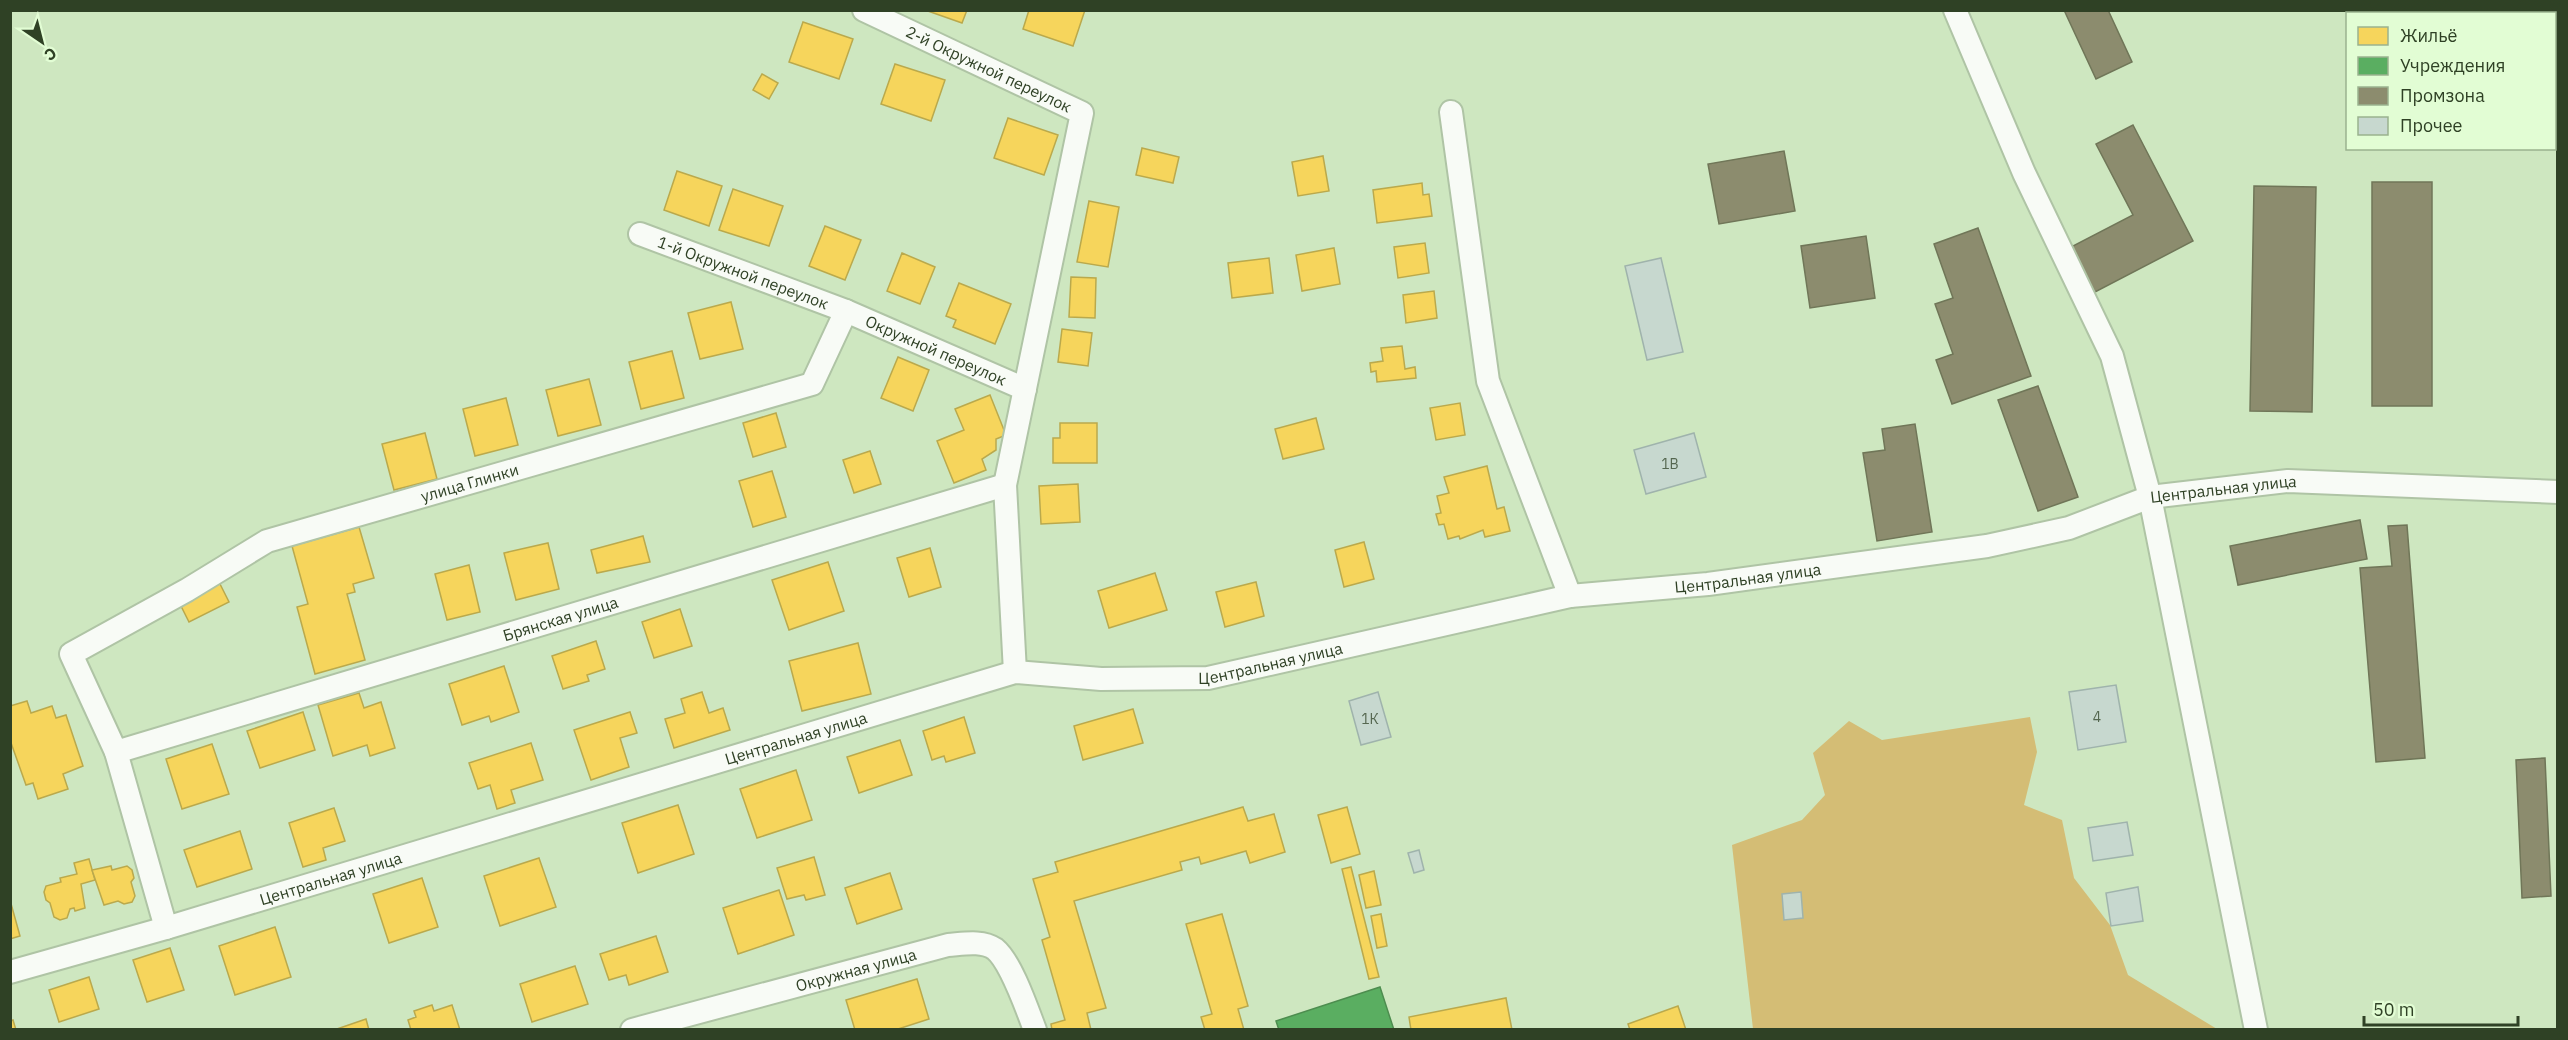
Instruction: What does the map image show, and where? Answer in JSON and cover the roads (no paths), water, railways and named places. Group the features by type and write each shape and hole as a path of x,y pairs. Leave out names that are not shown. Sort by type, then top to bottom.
{"street":[{"name":"2-й Окружной переулок","path":"864,10 1082,113 1025,389"},
{"path":"1954,10 2024,173 2112,356 2150,497 2256,1029"},
{"path":"1450,112 1488,381 1570,596"},
{"name":"1-й Окружной переулок","path":"640,234 846,311"},
{"name":"Окружной переулок","path":"846,311 1025,389"},
{"name":"улица Глинки","path":"116,752 71,654 187,590 267,542 812,384 846,311"},
{"path":"1015,672 1005,485 1025,389"},
{"name":"Центральная улица","path":"10,972 166,928 1015,672 1101,678 1208,678 1570,596 1708,584 1987,546 2069,528 2150,497 2288,481 2558,492"},
{"name":"Брянская улица","path":"116,752 1005,485"},
{"path":"116,752 166,928"},
{"name":"Окружная улица","path":"632,1029 948,945 977,943 994,949 1013,976 1035,1029"}]}
